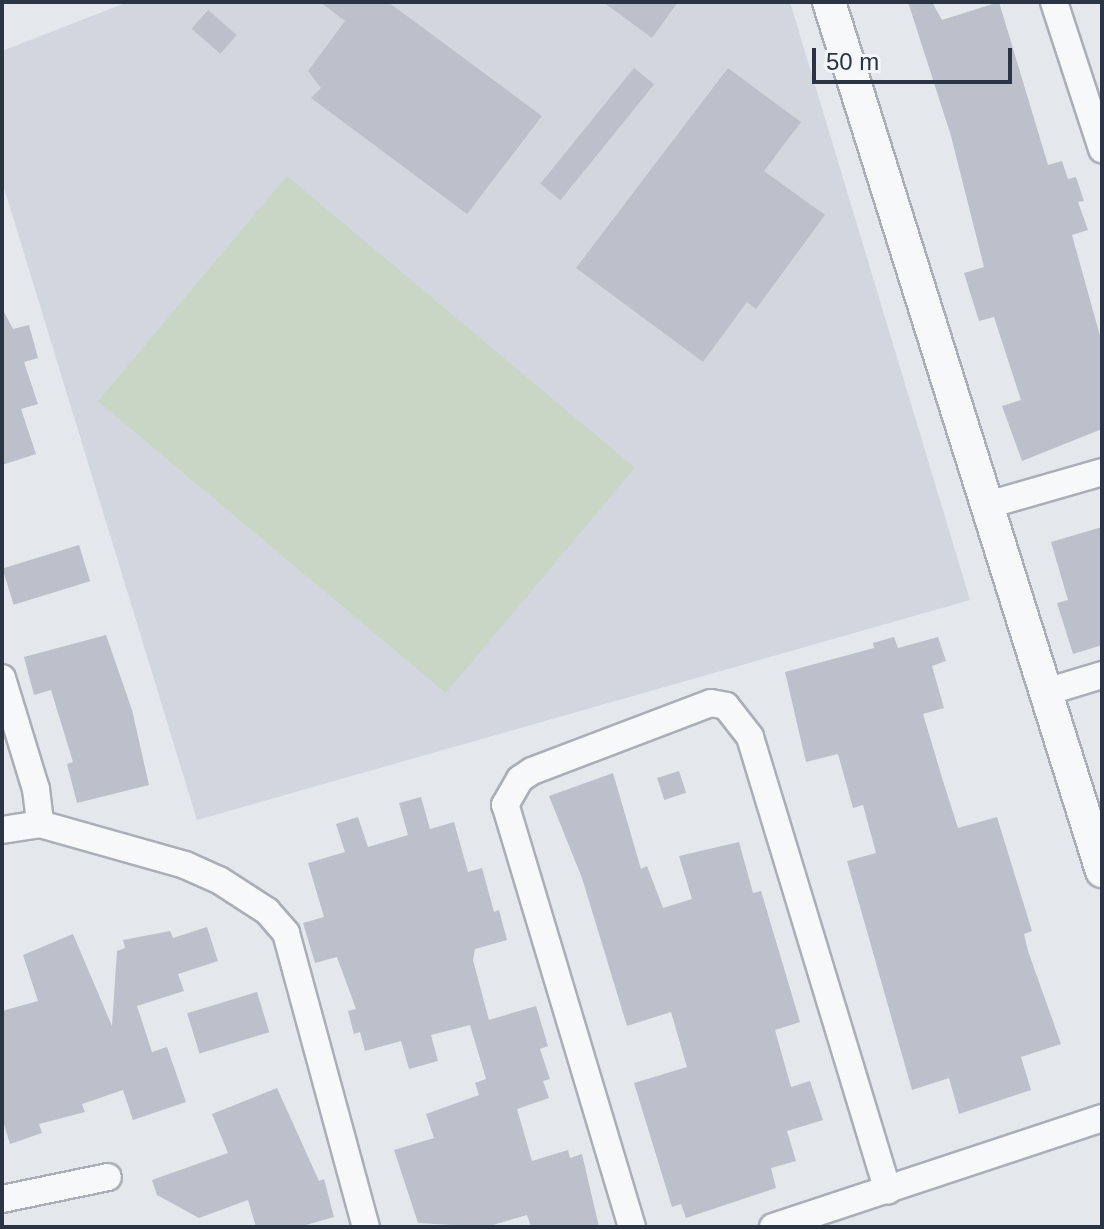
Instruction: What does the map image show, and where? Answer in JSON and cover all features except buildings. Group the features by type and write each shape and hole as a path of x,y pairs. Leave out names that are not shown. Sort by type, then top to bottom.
{"street":[{"path":"829,2 1102,871"},
{"path":"1054,2 1102,149"},
{"path":"988,505 1102,472"},
{"path":"1046,692 1102,675"},
{"path":"2,678 36,789 40,824"},
{"path":"632,1227 505,805 520,779 532,771 711,703 726,706 750,737 888,1190"},
{"path":"2,830 40,824 219,880 267,911 286,933 366,1227"},
{"path":"773,1227 1102,1118"},
{"path":"2,1199 108,1177"}],"shaded area":[{"path":"128,2 790,2 970,600 197,820 2,181 2,51"}],"green space":[{"path":"287,176 635,468 446,693 98,401"}]}
